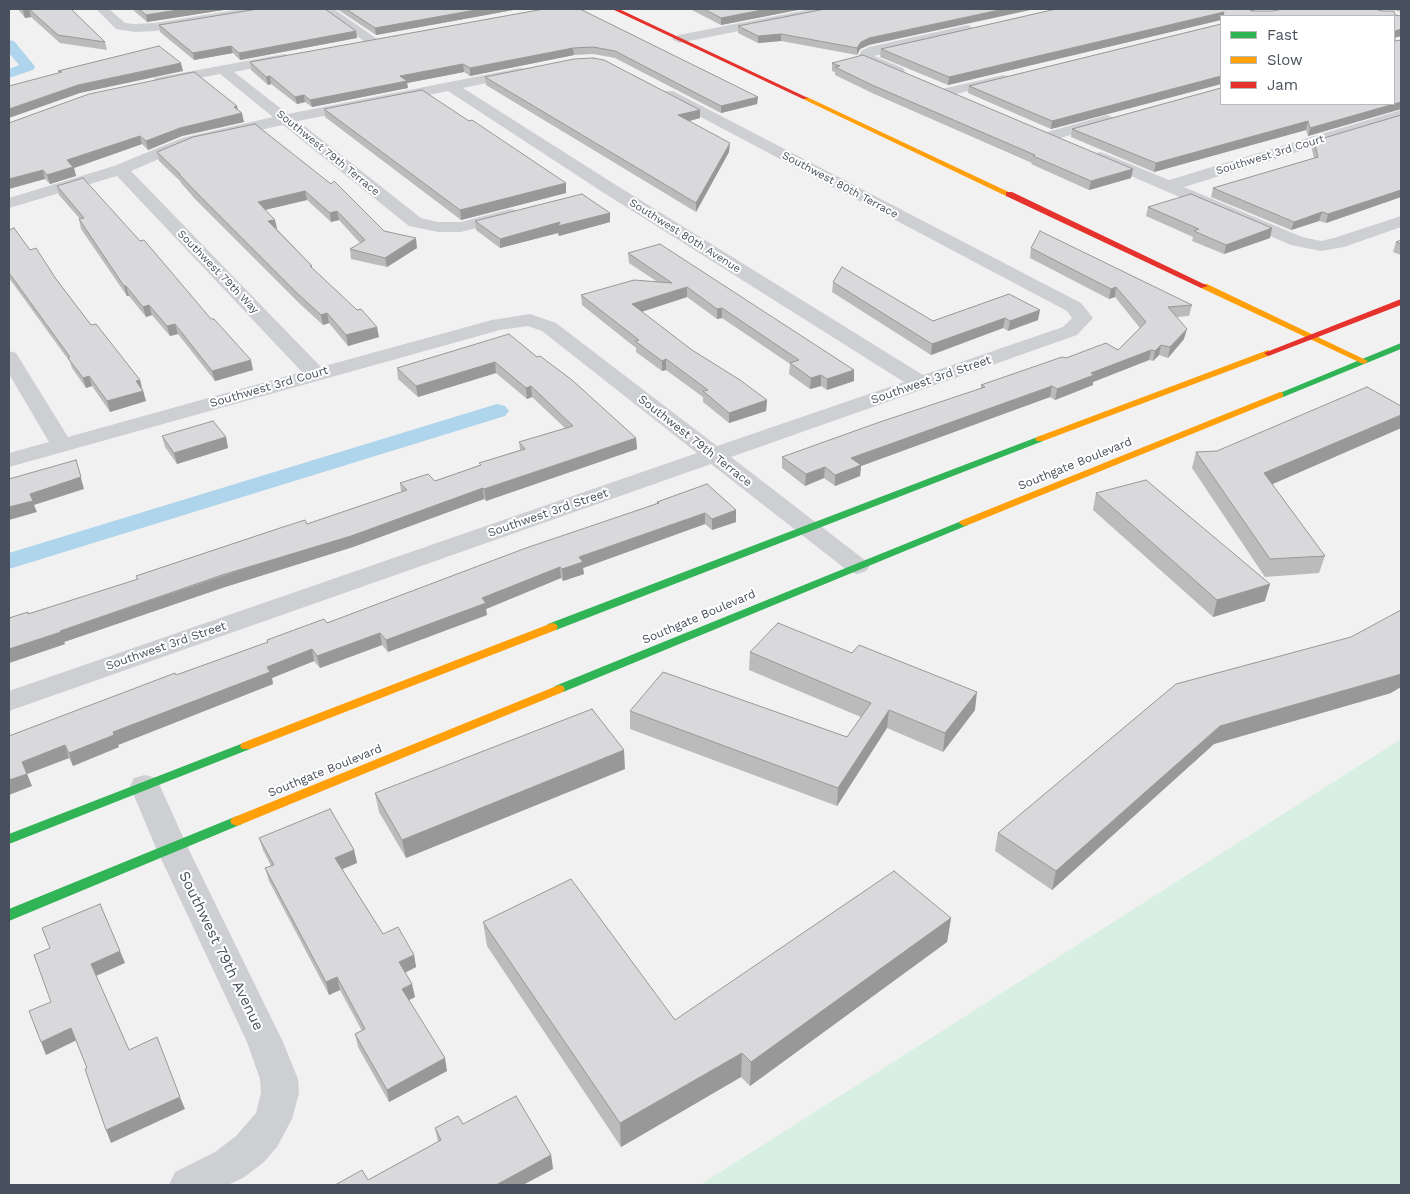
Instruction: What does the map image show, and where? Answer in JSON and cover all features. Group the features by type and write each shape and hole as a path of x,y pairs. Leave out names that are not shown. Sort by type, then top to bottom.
{"main road":[{"path":"615,9 682,33 1364,362"},
{"path":"701,34 719,43"},
{"path":"9,839 808,528 1401,302"},
{"path":"1317,319 1352,336"},
{"path":"1369,344 1387,352"},
{"name":"Southgate Boulevard","path":"9,915 858,566 1401,346"}],"street":[{"path":"102,9 121,26 135,28 155,27 263,9"},
{"path":"326,9 378,40 354,44"},
{"path":"682,33 701,34 828,9"},
{"path":"911,77 866,57 866,54 874,50 981,26"},
{"path":"149,83 298,55"},
{"path":"9,203 120,170 188,141 218,132 536,68"},
{"name":"Southwest 79th Terrace","path":"222,69 415,222 438,227 461,227 526,210"},
{"path":"947,92 1014,76"},
{"path":"929,85 973,103"},
{"name":"Southwest 80th Avenue","path":"450,86 610,189 921,383"},
{"name":"Southwest 80th Terrace","path":"652,86 1074,307 1083,318"},
{"path":"1050,136 1126,115"},
{"name":"Southwest 3rd Court","path":"1168,186 1401,115"},
{"path":"1033,128 1297,240 1321,246 1338,243 1401,221"},
{"name":"Southwest 79th Way","path":"120,170 316,374"},
{"path":"592,194 610,189"},
{"name":"Southwest 3rd Street","path":"9,701 1070,331 1083,318"},
{"name":"Southwest 79th Terrace","path":"530,320 549,327 713,456 858,566"},
{"name":"Southwest 3rd Court","path":"9,460 499,324 530,320"},
{"path":"9,357 62,445"},
{"name":"Southwest 79th Avenue","path":"145,786 172,848 274,1064 279,1079 280,1093 274,1119 250,1149 229,1164 189,1185"}],"green space":[{"path":"1401,739 1401,1185 700,1185"}],"building":[{"path":"29,9 71,9 105,42 58,35"},
{"path":"139,9 184,9 146,15"},
{"path":"258,9 325,9 356,31 239,53 231,46 193,53 159,25"},
{"path":"346,9 481,9 375,28"},
{"path":"544,9 580,9 758,97 721,106 615,51 593,47 573,48 470,68 463,64 400,76 407,81 310,100 304,95 295,97 270,76 266,77 250,62"},
{"path":"704,9 767,9 721,18"},
{"path":"825,9 1004,9 869,38 861,42 857,48 781,34 758,36 738,26"},
{"path":"1056,9 1249,9 1251,11 1273,11 1283,9 1375,9 1394,11 1395,15 1223,15 1224,12 949,77 881,49"},
{"path":"1395,15 1401,16 1401,29 1395,31"},
{"path":"1220,24 1220,76 1052,121 969,86"},
{"path":"1401,40 1401,102 1395,104 1395,41"},
{"path":"159,46 181,63 78,85 9,109 9,86 62,72 58,71"},
{"path":"863,55 1133,169 1091,181 872,85 835,67 840,66 832,63"},
{"path":"593,58 604,60 700,110 678,115 730,143 696,203 485,77 574,59"},
{"path":"194,72 237,106 234,107 242,113 180,128 146,141 140,136 67,160 73,167 47,175 43,170 9,179 9,123 89,94"},
{"path":"1220,88 1220,105 1390,105 1310,128 1308,121 1156,163 1072,129"},
{"path":"422,90 469,121 472,120 566,183 460,210 324,109"},
{"path":"1401,115 1401,190 1328,214 1322,212 1294,222 1213,188 1318,157 1314,141"},
{"path":"255,124 331,184 334,181 384,231 416,238 385,258 350,249 365,240 337,211 330,213 305,191 258,202 275,220 268,221 312,266 310,266 357,310 361,309 377,327 346,335 327,313 321,315 298,294 157,152 193,137"},
{"path":"83,178 140,241 144,240 211,319 214,319 251,360 212,371 175,324 167,326 149,305 143,307 124,286 79,219 84,218 57,186"},
{"path":"582,194 610,213 558,226 560,222 500,239 475,221"},
{"path":"1191,194 1272,228 1226,245 1194,231 1199,229 1148,207"},
{"path":"14,228 30,250 36,248 56,279 91,325 96,324 140,380 136,381 143,391 107,401 89,376 83,378 9,273 9,230"},
{"path":"1040,231 1192,305 1168,307 1187,329 1170,347 1161,345 1155,351 1151,350 1091,373 1094,375 1057,389 1052,386 851,458 861,465 835,475 825,467 806,474 782,457 985,387 981,385 1062,357 1066,358 1106,343 1118,350 1146,322 1116,287 1111,289 1031,248"},
{"path":"660,244 854,370 827,379 821,375 811,378 790,363 799,360 722,308 717,309 687,287 632,304 692,350 740,380 767,400 729,413 703,391 708,390 666,359 662,361 635,341 639,340 581,295 634,280 672,283 628,253"},
{"path":"842,267 933,321 1009,294 1040,310 1010,321 1005,318 932,344 833,282"},
{"path":"509,334 537,357 540,356 572,380 636,438 483,488 351,536 222,575 9,649 9,618 28,612 28,614 138,579 136,576 280,528 305,520 307,524 407,490 400,483 428,474 435,481 481,465 479,463 525,449 519,442 573,426 531,386 526,388 495,362 416,386 397,368"},
{"path":"1367,387 1401,406 1401,415 1264,473 1325,556 1270,559 1196,452 1217,451"},
{"path":"213,421 226,437 174,453 162,436"},
{"path":"76,460 81,477 30,494 33,501 9,507 9,479"},
{"path":"1146,480 1270,584 1217,600 1096,493"},
{"path":"707,484 736,510 712,519 705,513 579,557 583,562 562,569 560,567 482,598 486,603 386,640 380,633 317,656 312,649 267,667 270,672 113,732 114,735 69,753 65,745 22,762 27,774 9,780 9,736 175,673 176,675 268,642 267,640 324,619 327,623 526,548 659,503 657,502"},
{"path":"1401,610 1401,674 1220,726 1056,871 998,833 1176,684 1351,637"},
{"path":"778,623 852,653 859,645 977,692 945,733 889,710 838,788 630,711 663,672 847,737 871,703 750,652"},
{"path":"592,709 624,750 402,840 375,793"},
{"path":"330,809 354,850 335,858 383,934 398,927 414,955 399,962 412,984 402,989 445,1058 387,1090 355,1034 365,1029 337,977 326,982 265,868 274,865 259,838"},
{"path":"894,871 951,918 751,1062 742,1053 620,1123 483,922 571,879 675,1020"},
{"path":"100,904 120,951 91,964 129,1050 157,1037 180,1097 106,1130 85,1069 87,1068 71,1028 41,1042 29,1011 51,1002 34,955 50,948 42,928"},
{"path":"516,1096 551,1155 496,1185 335,1185 362,1170 368,1180 441,1140 435,1128 458,1116 463,1124"}],"waterway":[{"path":"9,44 28,67 9,74"},
{"path":"9,561 497,411"}],"traffic: fast":[{"path":"1280,395 1401,346"},
{"path":"552,627 1040,439"},
{"path":"559,689 964,523"},
{"path":"9,839 246,746"},
{"path":"9,915 237,821"}],"traffic: slow":[{"path":"805,98 1009,194"},
{"path":"1204,286 1364,361"},
{"path":"1040,439 1268,353"},
{"path":"964,523 1280,395"},
{"path":"246,746 552,627"},
{"path":"237,821 559,689"}],"traffic: jam":[{"path":"615,9 805,98"},
{"path":"1009,194 1204,286"},
{"path":"1268,353 1401,302"}]}
